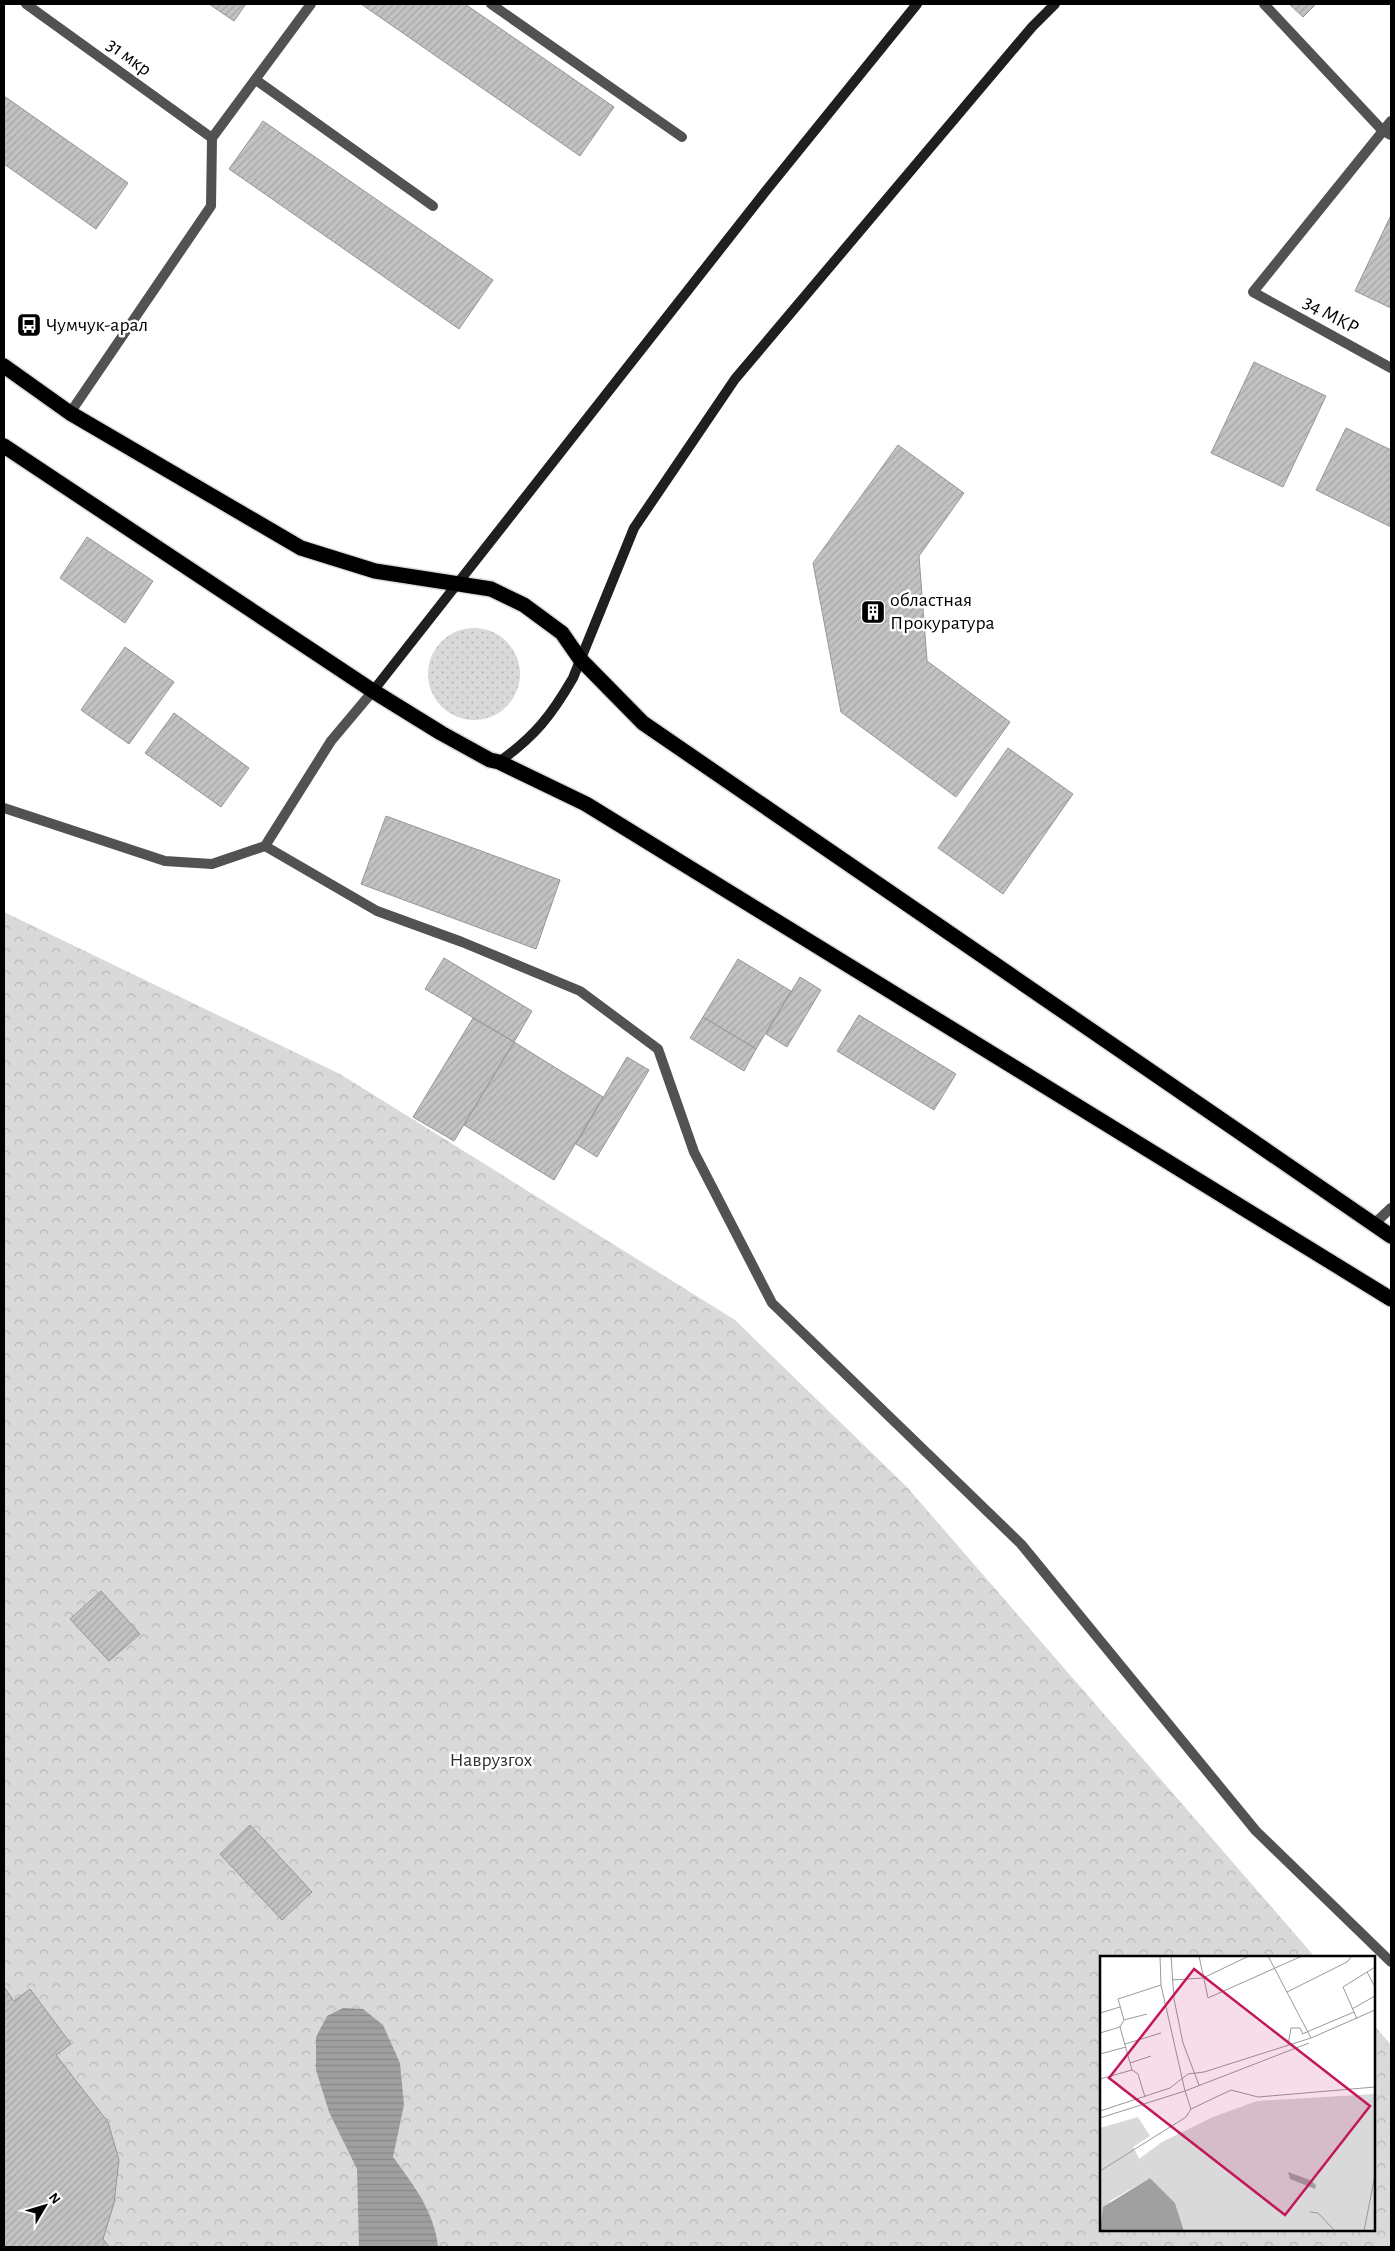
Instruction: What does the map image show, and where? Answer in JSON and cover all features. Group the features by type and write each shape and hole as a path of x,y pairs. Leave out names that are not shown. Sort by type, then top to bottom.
{"highway":[{"path":"4,366 70,413 301,548 375,572 491,589 524,605 562,633 580,659 642,723 1391,1236"},
{"path":"4,446 373,691 441,733 490,760 499,762 586,804 1391,1299"}],"main road":[{"path":"373,691 765,192 917,4"},
{"path":"499,762 525,744 546,720 573,678 634,528 735,379 1032,26 1055,4"}],"street":[{"name":"31 мкр","path":"26,4 212,138"},
{"path":"70,413 211,206 212,138 311,4"},
{"path":"491,4 682,137"},
{"path":"1264,4 1387,133 1391,121"},
{"path":"256,80 433,206"},
{"name":"34 МКР","path":"1387,133 1253,292 1391,368"},
{"path":"4,808 165,860 212,864 265,846 331,741 373,691"},
{"path":"265,846 376,911 462,942 580,991 658,1049 694,1152 772,1303 1021,1544 1256,1831 1391,1962"},
{"path":"1374,1224 1391,1208"}],"green space":[{"path":"474,628 492,631 507,641 517,656 520,674 517,692 507,707 492,717 474,720 456,717 441,707 431,692 428,674 431,656 441,641 456,631"},
{"name":"Наврузгох","path":"4,912 340,1074 735,1320 906,1486 1314,1956 1100,1956 1100,2231 1375,2231 1375,2026 1391,2045 1391,2247 4,2247"}],"shaded area":[{"path":"343,2008 363,2009 383,2025 400,2063 404,2105 393,2157 415,2188 428,2211 433,2222 438,2247 359,2247 357,2169 329,2112 316,2070 316,2037 327,2016"}],"building":[{"path":"209,4 246,4 234,21"},
{"path":"361,4 465,4 614,107 580,156"},
{"path":"1289,4 1316,4 1303,17"},
{"path":"4,96 128,183 96,229 4,164"},
{"path":"263,121 493,280 459,329 229,169"},
{"path":"1391,215 1391,308 1355,291"},
{"path":"1254,362 1326,396 1283,487 1211,453"},
{"path":"1346,428 1391,450 1391,527 1316,490"},
{"name":"областная Прокуратура","path":"898,445 964,493 919,556 927,661 1010,722 956,797 841,712 813,563"},
{"path":"87,537 153,581 125,623 60,578"},
{"path":"125,647 174,682 129,744 81,710"},
{"path":"174,713 249,768 221,807 145,753"},
{"path":"1008,748 1073,794 1003,894 938,848"},
{"path":"386,816 560,880 536,949 361,884"},
{"path":"444,958 532,1011 514,1042 425,989"},
{"path":"738,959 791,991 756,1049 703,1017"},
{"path":"800,977 821,990 787,1047 766,1034"},
{"path":"859,1015 956,1074 934,1110 837,1051"},
{"path":"703,1017 756,1049 744,1071 690,1038"},
{"path":"473,1018 514,1042 454,1141 413,1117"},
{"path":"514,1042 603,1097 554,1180 464,1125"},
{"path":"627,1057 649,1070 597,1157 576,1144"},
{"path":"101,1591 140,1634 109,1661 70,1619"},
{"path":"250,1825 312,1892 282,1920 220,1854"},
{"path":"4,1987 14,2001 30,1989 71,2044 56,2055 108,2122 119,2160 114,2203 103,2239 109,2247 4,2247"}],"place":[{"name":"Чумчук-арал","path":"29,325"},
{"name":"областная Прокуратура","path":"873,612"}]}
